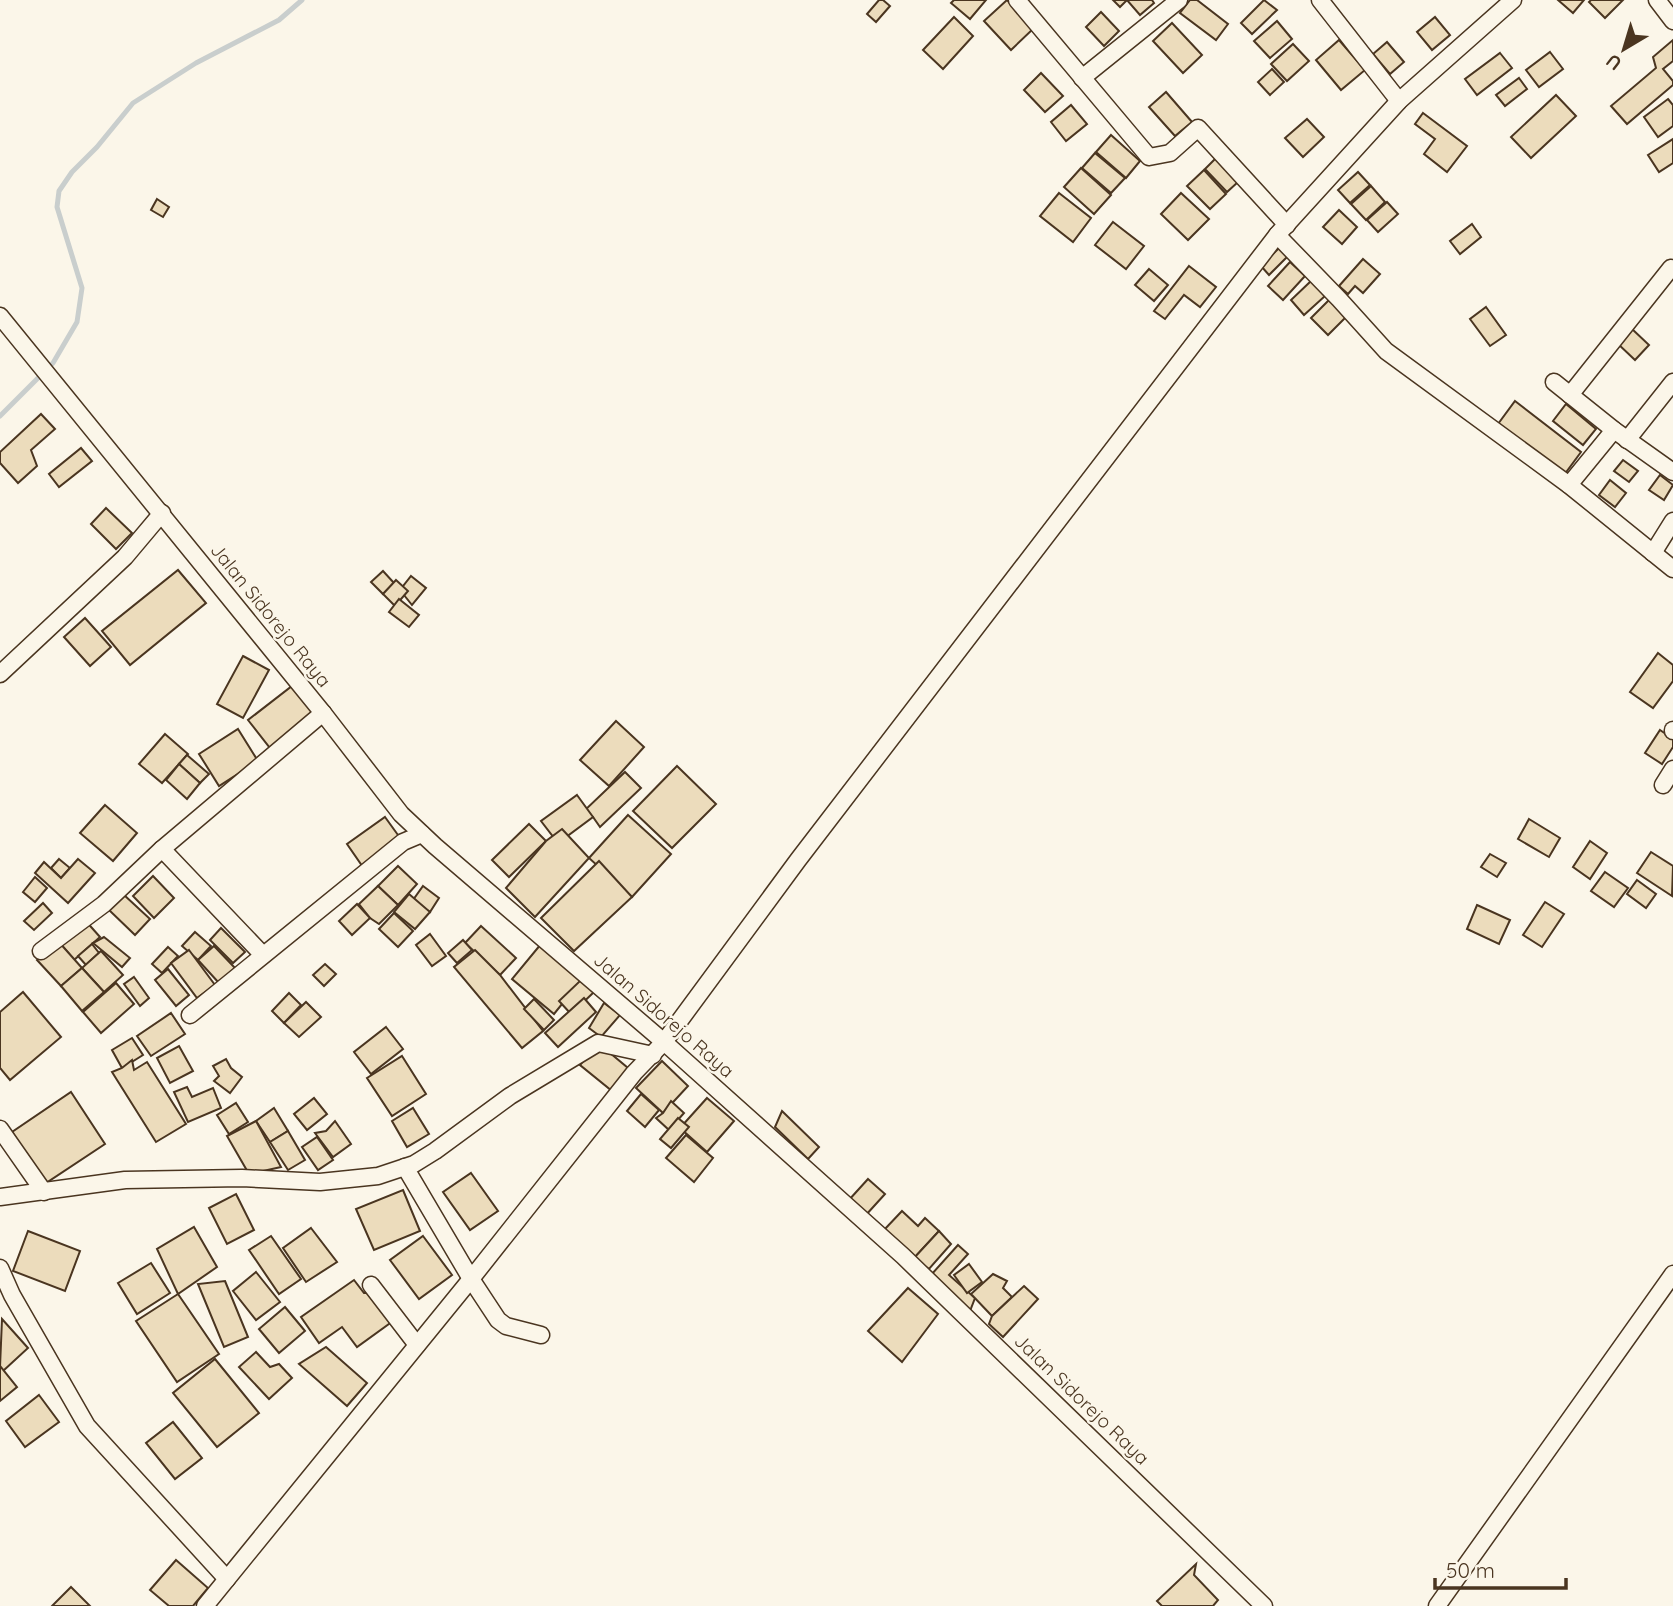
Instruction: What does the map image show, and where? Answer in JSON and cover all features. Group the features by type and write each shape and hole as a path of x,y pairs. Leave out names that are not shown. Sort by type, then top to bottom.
{"street":[{"path":"1017,0 1149,157 1170,153 1198,128 1385,351 1569,485 1673,569"},
{"path":"1082,78 1179,0"},
{"path":"1320,0 1399,100"},
{"path":"205,1606 471,1279 634,1073 664,1042 798,860 1282,230 1399,100 1513,0"},
{"path":"1657,0 1673,21"},
{"path":"1570,395 1671,268"},
{"name":"Jalan Sidorejo Raya","path":"0,316 162,513 401,814 664,1042 931,1282 1264,1606"},
{"path":"1554,382 1620,435 1673,472"},
{"path":"1569,485 1673,382"},
{"path":"0,674 125,557 162,513"},
{"path":"1653,553 1673,522"},
{"path":"41,951 104,904 162,849 323,713"},
{"path":"1663,785 1673,769"},
{"path":"190,1015 403,842 422,834"},
{"path":"162,849 262,955"},
{"path":"0,1197 125,1180 242,1178 320,1182 378,1176 405,1167 435,1152 510,1096 598,1043 653,1055"},
{"path":"0,1129 44,1192"},
{"path":"405,1167 498,1320 506,1326 541,1335"},
{"path":"0,1268 12,1295 87,1426 227,1578"},
{"path":"1437,1606 1673,1274"},
{"path":"371,1285 417,1345"}],"building":[{"path":"879,0 890,6 876,22 867,14"},
{"path":"954,0 986,0 970,19 951,3"},
{"path":"1007,0 1034,28 1011,50 984,21"},
{"path":"1113,0 1127,0 1120,7"},
{"path":"1127,0 1152,0 1154,3 1140,15"},
{"path":"1190,0 1197,0 1228,24 1216,40 1180,13"},
{"path":"1264,0 1277,10 1252,34 1241,23"},
{"path":"1558,0 1584,0 1573,13"},
{"path":"1623,0 1605,18 1589,2"},
{"path":"1101,12 1119,31 1104,46 1086,27"},
{"path":"954,17 973,36 943,69 923,50"},
{"path":"1435,17 1450,35 1432,50 1417,32"},
{"path":"1277,21 1292,39 1270,58 1254,41"},
{"path":"1172,23 1202,55 1183,73 1153,41"},
{"path":"1339,40 1365,70 1341,90 1316,60"},
{"path":"1673,40 1673,61 1663,69 1673,81 1673,85 1627,124 1611,106 1656,68 1653,57"},
{"path":"1387,42 1404,62 1390,74 1373,54"},
{"path":"1293,44 1309,61 1287,81 1271,64"},
{"path":"1550,52 1563,69 1539,87 1526,70"},
{"path":"1500,53 1512,68 1477,95 1465,79"},
{"path":"1272,69 1284,82 1270,95 1258,82"},
{"path":"1041,73 1063,96 1045,112 1024,90"},
{"path":"1519,78 1527,89 1505,106 1496,95"},
{"path":"1166,92 1192,122 1175,136 1149,107"},
{"path":"1556,95 1576,116 1531,158 1511,137"},
{"path":"1668,99 1673,105 1673,126 1658,137 1644,117"},
{"path":"1071,105 1087,124 1066,141 1051,122"},
{"path":"1423,113 1467,146 1447,172 1424,154 1435,139 1415,124"},
{"path":"1307,119 1324,137 1303,157 1285,138"},
{"path":"1111,135 1140,161 1126,178 1096,152"},
{"path":"1673,139 1673,163 1659,172 1648,155"},
{"path":"1095,153 1125,178 1111,193 1082,168"},
{"path":"1216,158 1238,182 1227,192 1205,169"},
{"path":"1081,168 1111,195 1094,214 1064,187"},
{"path":"1204,170 1226,194 1210,209 1187,186"},
{"path":"1358,172 1370,185 1350,203 1338,190"},
{"path":"1371,186 1385,202 1366,220 1351,204"},
{"path":"1059,193 1091,218 1073,242 1040,216"},
{"path":"1181,193 1209,219 1188,240 1161,214"},
{"path":"157,199 169,207 163,217 151,210"},
{"path":"1387,202 1398,214 1378,232 1367,220"},
{"path":"1339,210 1357,227 1342,244 1323,227"},
{"path":"1113,222 1144,246 1126,269 1095,245"},
{"path":"1472,224 1481,237 1460,254 1450,241"},
{"path":"1279,248 1288,256 1269,275 1261,266"},
{"path":"1363,259 1380,274 1363,293 1355,286 1348,294 1339,286"},
{"path":"1290,262 1305,276 1283,300 1268,286"},
{"path":"1189,266 1216,287 1200,307 1184,295 1165,319 1154,311"},
{"path":"1149,269 1168,285 1154,301 1135,285"},
{"path":"1311,281 1325,296 1304,315 1291,300"},
{"path":"1329,300 1346,317 1328,335 1311,318"},
{"path":"1486,307 1506,335 1490,346 1470,319"},
{"path":"1631,328 1649,345 1635,360 1617,343"},
{"path":"1515,401 1581,452 1564,475 1498,424"},
{"path":"1566,404 1596,429 1583,445 1553,421"},
{"path":"41,414 55,429 31,450 37,466 18,483 0,463 0,452"},
{"path":"81,448 92,461 59,487 49,474"},
{"path":"1623,460 1638,471 1629,482 1614,471"},
{"path":"1660,475 1673,485 1664,500 1649,490"},
{"path":"1610,480 1626,493 1615,507 1599,495"},
{"path":"106,508 132,533 116,549 91,524"},
{"path":"178,570 206,603 130,665 102,631"},
{"path":"383,571 394,583 383,594 371,582"},
{"path":"411,576 426,588 412,605 400,590"},
{"path":"396,580 408,591 395,606 383,594"},
{"path":"399,599 419,615 409,627 389,612"},
{"path":"85,618 111,647 90,666 64,637"},
{"path":"1658,653 1673,665 1673,681 1653,708 1630,692"},
{"path":"243,656 269,670 243,718 217,704"},
{"path":"292,686 314,713 270,748 248,720"},
{"path":"616,721 644,747 609,786 580,760"},
{"path":"238,729 258,761 219,786 199,754"},
{"path":"1660,730 1673,739 1673,747 1662,764 1645,753"},
{"path":"165,734 188,754 162,783 139,764"},
{"path":"187,755 209,774 200,783 179,764"},
{"path":"179,764 200,783 187,799 166,780"},
{"path":"677,766 716,804 672,848 633,811"},
{"path":"625,772 641,788 600,827 593,817 584,811"},
{"path":"577,795 593,817 558,843 541,821"},
{"path":"105,805 137,833 113,861 80,833"},
{"path":"628,815 671,854 632,897 589,858"},
{"path":"385,817 403,842 365,870 347,844"},
{"path":"1529,819 1560,838 1549,857 1518,839"},
{"path":"529,824 546,841 509,877 492,860"},
{"path":"562,829 589,858 535,917 506,888 546,841"},
{"path":"1590,841 1607,853 1590,879 1573,867"},
{"path":"1651,852 1673,866 1672,896 1637,873"},
{"path":"1490,854 1506,863 1497,877 1481,867"},
{"path":"59,859 70,868 61,878 51,868"},
{"path":"78,859 95,873 68,903 35,873 44,862 61,878"},
{"path":"599,861 632,897 574,951 541,918"},
{"path":"398,866 417,884 398,905 378,886"},
{"path":"1605,872 1628,888 1614,907 1591,891"},
{"path":"153,876 174,898 154,918 133,896"},
{"path":"35,877 47,888 35,902 23,892"},
{"path":"1637,880 1656,894 1646,908 1627,894"},
{"path":"378,886 398,905 379,924 370,918 359,904"},
{"path":"423,886 439,898 430,912 413,900"},
{"path":"123,894 150,919 135,935 108,909"},
{"path":"409,894 430,912 415,929 394,912"},
{"path":"1545,902 1564,914 1542,947 1523,935"},
{"path":"43,903 52,913 34,930 24,921"},
{"path":"357,904 370,918 352,935 339,921"},
{"path":"1477,905 1510,920 1499,944 1467,929"},
{"path":"394,913 413,931 398,947 379,929"},
{"path":"84,919 100,937 74,960 58,941"},
{"path":"481,926 516,958 500,975 465,943"},
{"path":"221,928 245,952 233,963 210,940"},
{"path":"195,932 211,946 198,960 182,946"},
{"path":"430,934 446,956 432,966 416,945"},
{"path":"104,937 130,958 122,967 93,943"},
{"path":"463,940 472,950 457,963 448,953"},
{"path":"58,941 82,968 61,986 37,960"},
{"path":"92,944 99,953 86,965 78,956"},
{"path":"541,944 583,978 554,1014 512,979"},
{"path":"214,946 235,968 219,983 198,960"},
{"path":"168,947 178,956 162,973 152,964"},
{"path":"189,950 215,985 197,998 171,963"},
{"path":"475,950 500,975 543,1031 522,1048 454,967"},
{"path":"101,951 123,975 104,992 82,968"},
{"path":"325,964 336,974 324,986 313,975"},
{"path":"82,968 104,992 82,1011 61,986"},
{"path":"168,969 189,995 176,1006 155,980"},
{"path":"134,977 149,998 140,1006 124,984"},
{"path":"581,980 594,992 571,1014 559,1001"},
{"path":"116,983 134,1004 101,1033 83,1012"},
{"path":"23,992 61,1037 10,1080 0,1068 0,1012"},
{"path":"289,993 301,1005 284,1023 272,1011"},
{"path":"584,998 596,1012 558,1047 545,1033"},
{"path":"534,999 554,1020 544,1030 524,1009"},
{"path":"306,1002 321,1017 299,1037 284,1023"},
{"path":"604,1003 620,1015 601,1037 589,1028"},
{"path":"171,1013 185,1034 151,1056 137,1036"},
{"path":"386,1027 403,1049 371,1074 354,1052"},
{"path":"132,1038 143,1055 122,1068 112,1050"},
{"path":"598,1043 634,1073 617,1095 580,1065"},
{"path":"179,1046 193,1071 170,1083 157,1058"},
{"path":"402,1056 426,1094 392,1116 367,1078"},
{"path":"226,1059 231,1068 242,1077 230,1093 214,1081 219,1076 213,1066"},
{"path":"132,1060 134,1070 147,1062 186,1124 156,1142 112,1072"},
{"path":"662,1061 688,1086 663,1113 636,1088"},
{"path":"187,1087 192,1097 213,1088 221,1108 188,1122 174,1092"},
{"path":"71,1092 105,1144 46,1183 12,1132"},
{"path":"641,1094 659,1110 645,1127 627,1111"},
{"path":"314,1098 327,1114 307,1130 294,1114"},
{"path":"707,1098 734,1121 707,1152 680,1128"},
{"path":"671,1101 684,1113 669,1130 656,1118"},
{"path":"236,1103 248,1122 229,1134 217,1115"},
{"path":"274,1108 288,1131 270,1142 256,1121"},
{"path":"413,1108 429,1134 407,1147 392,1121"},
{"path":"782,1111 819,1147 808,1159 775,1127"},
{"path":"678,1118 689,1127 671,1148 660,1139"},
{"path":"256,1121 281,1167 249,1174 227,1136"},
{"path":"335,1121 351,1144 333,1157 315,1133 326,1131"},
{"path":"288,1131 305,1160 288,1170 270,1142"},
{"path":"686,1135 713,1158 694,1182 666,1158"},
{"path":"317,1137 333,1160 318,1170 302,1147"},
{"path":"471,1173 498,1211 470,1230 443,1192"},
{"path":"868,1179 885,1194 865,1216 848,1201"},
{"path":"403,1190 420,1231 374,1250 356,1209"},
{"path":"236,1194 254,1230 227,1244 209,1208"},
{"path":"902,1211 918,1226 925,1218 939,1231 914,1258 884,1230"},
{"path":"194,1227 217,1267 178,1294 157,1249"},
{"path":"311,1228 337,1262 306,1282 283,1248"},
{"path":"28,1231 80,1251 65,1291 13,1271"},
{"path":"939,1231 951,1244 929,1269 914,1258"},
{"path":"271,1236 301,1279 279,1294 249,1250"},
{"path":"423,1236 452,1275 419,1299 390,1260"},
{"path":"958,1245 968,1254 949,1275 975,1298 970,1311 931,1275"},
{"path":"151,1263 170,1293 137,1314 118,1283"},
{"path":"969,1264 982,1282 967,1293 954,1275"},
{"path":"256,1272 280,1302 256,1320 233,1291"},
{"path":"993,1274 1007,1281 1003,1288 1012,1297 992,1316 971,1294"},
{"path":"354,1280 364,1293 373,1293 393,1321 357,1347 342,1327 319,1343 301,1317"},
{"path":"225,1281 248,1337 224,1347 198,1284"},
{"path":"1024,1286 1038,1299 1003,1337 989,1324 992,1316"},
{"path":"908,1288 938,1314 902,1362 868,1331"},
{"path":"178,1294 219,1354 177,1382 136,1321"},
{"path":"285,1307 305,1331 279,1353 259,1329"},
{"path":"2,1319 28,1348 3,1371 0,1367"},
{"path":"326,1347 367,1383 347,1406 299,1364"},
{"path":"256,1352 270,1367 279,1364 292,1378 269,1399 239,1367"},
{"path":"215,1359 259,1413 217,1447 173,1393"},
{"path":"0,1366 17,1387 0,1401"},
{"path":"39,1395 59,1422 25,1447 6,1421"},
{"path":"173,1422 202,1458 175,1479 146,1443"},
{"path":"176,1560 208,1588 193,1606 169,1606 150,1590"},
{"path":"1196,1564 1194,1575 1218,1600 1213,1606 1162,1606 1157,1601"},
{"path":"71,1587 90,1606 52,1606"}],"waterway":[{"path":"0,416 53,363 77,322 82,288 57,207 59,191 72,172 97,147 133,103 196,63 279,20 302,0"}]}
